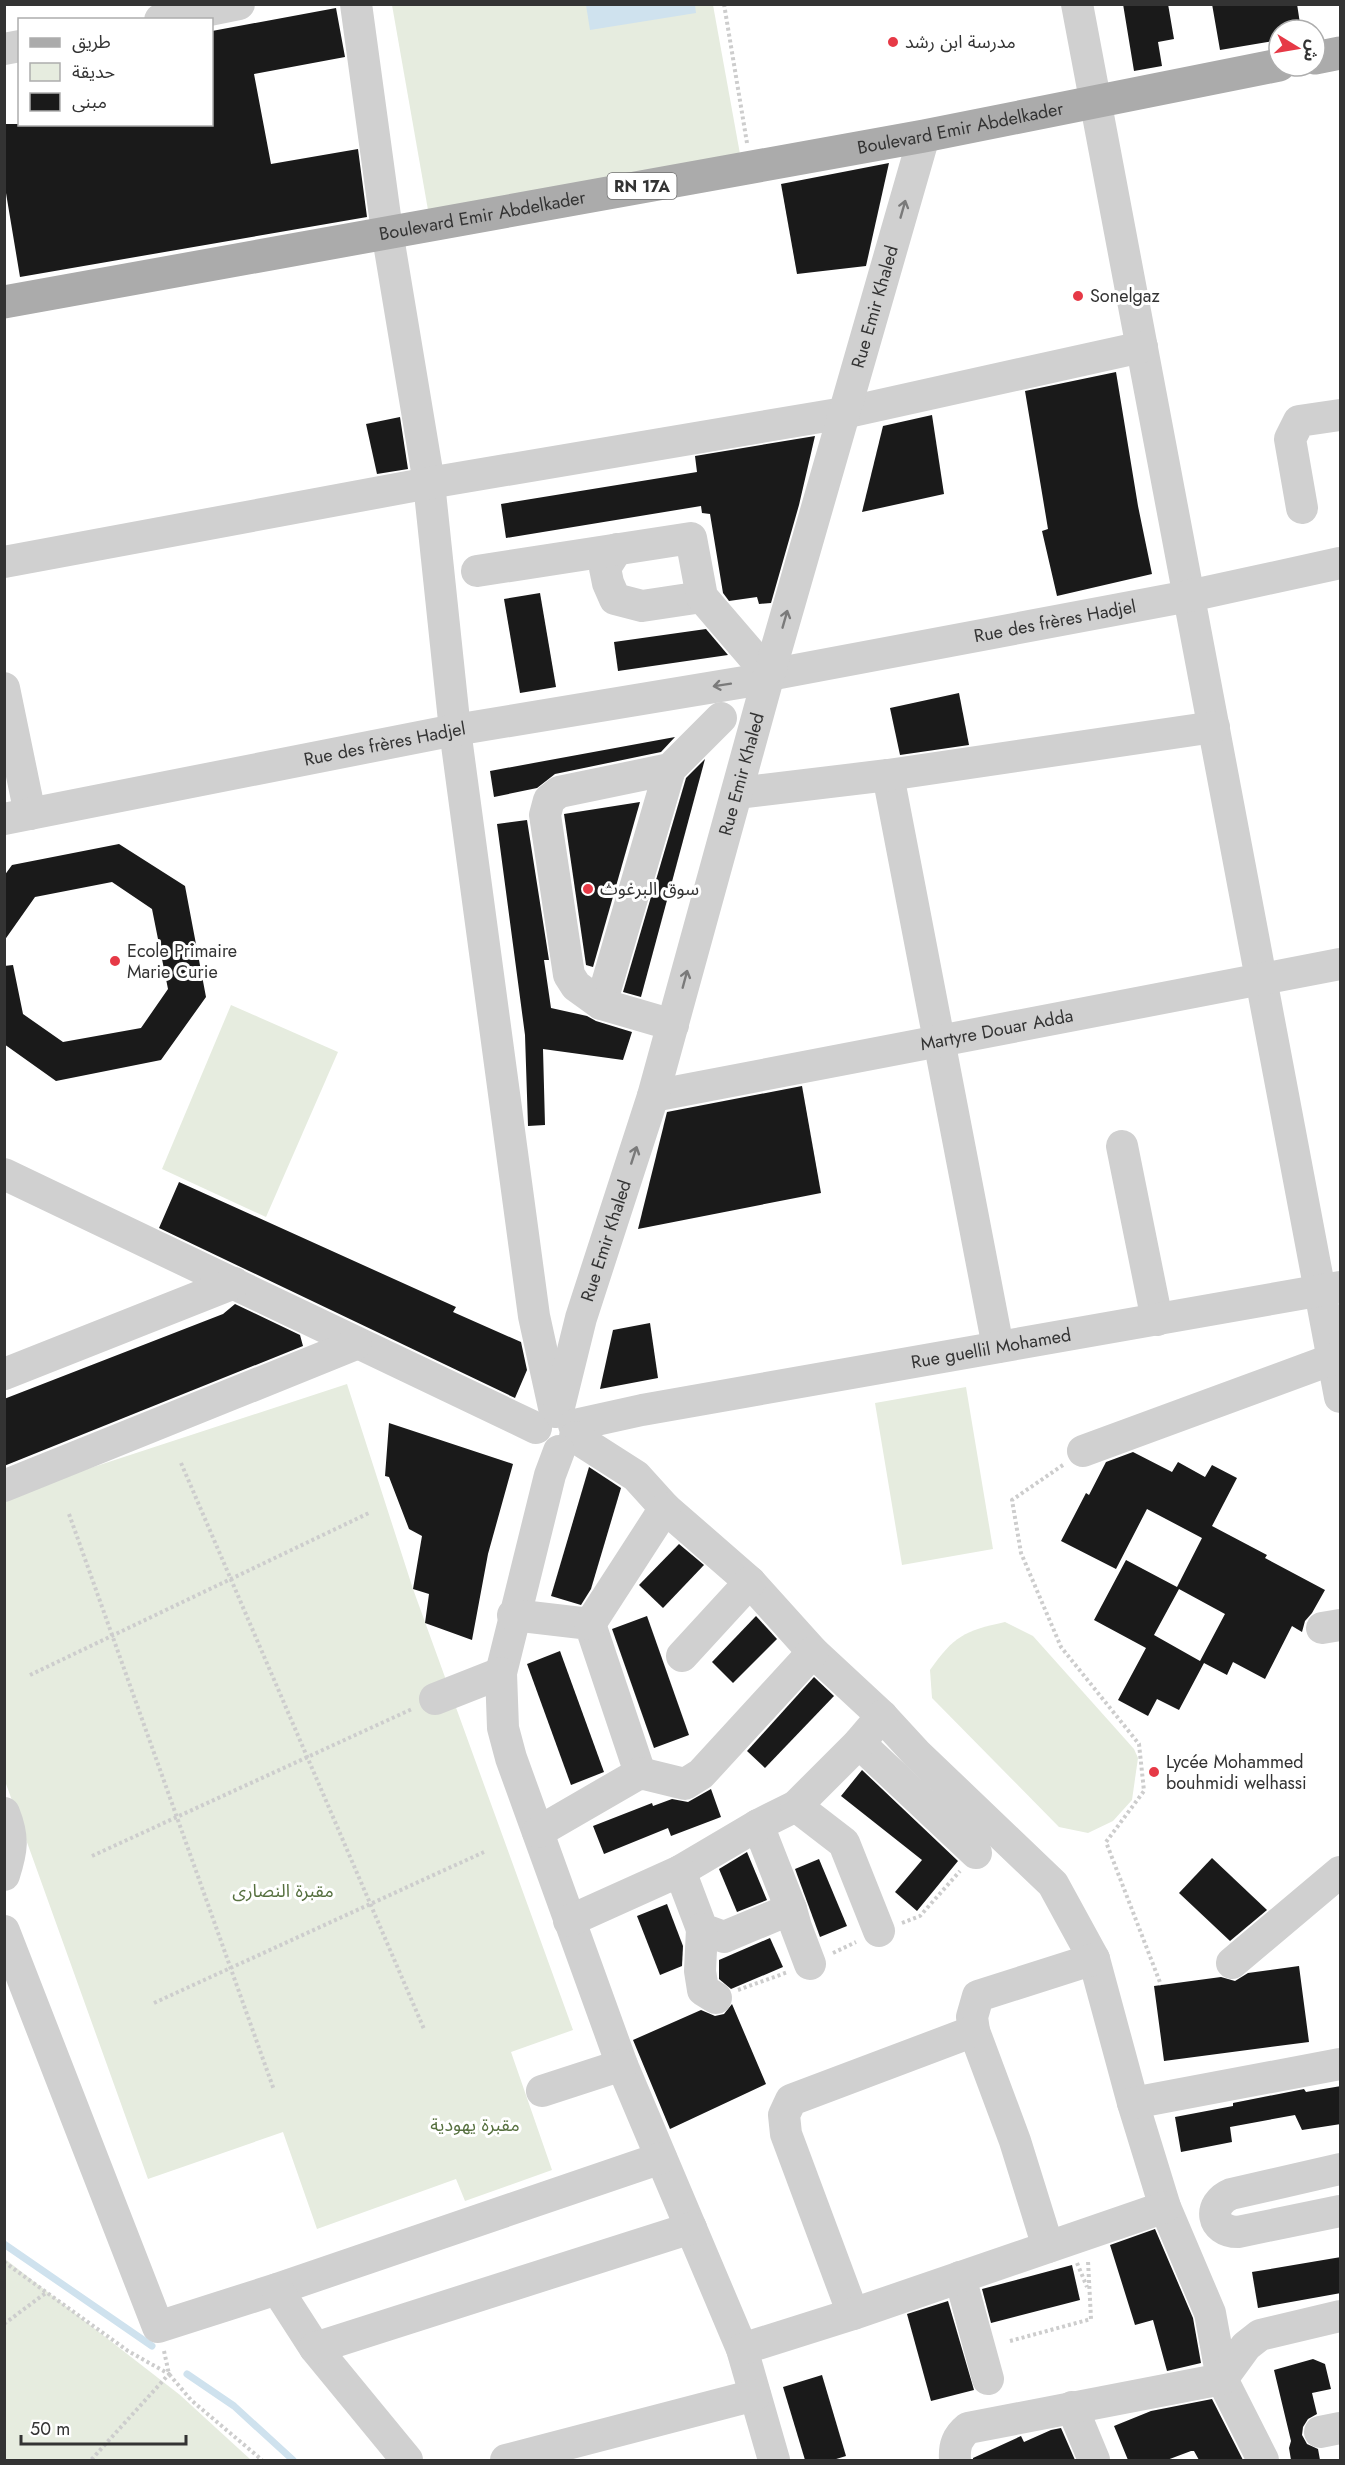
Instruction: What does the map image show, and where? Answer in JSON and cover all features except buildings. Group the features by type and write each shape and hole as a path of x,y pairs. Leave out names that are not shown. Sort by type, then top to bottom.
{"main road":[{"name":"Boulevard Emir Abdelkader","path":"5,300 924,136 1267,67"}],"street":[{"path":"170,18 239,4"},
{"path":"356,4 387,231 429,483 454,730 534,1316 560,1428"},
{"path":"1077,4 1262,979 1330,1289 1333,1359 1341,1397"},
{"name":"Rue Emir Khaled","path":"774,2460 742,2349 622,2065 568,1921 511,1758 503,1728 501,1673 513,1615 550,1475 581,1318 653,1096 769,676 924,136"},
{"path":"4,562 429,483 844,413 1142,347"},
{"path":"1302,508 1290,439 1299,421 1341,415"},
{"path":"477,571 691,538 702,597 769,676"},
{"path":"617,549 605,568 615,599 642,606 702,597"},
{"name":"Rue des frères Hadjel","path":"17,817 454,730 769,676 1189,596 1341,563"},
{"path":"4,688 17,817"},
{"path":"675,693 752,737"},
{"path":"601,1004 670,769 721,718"},
{"path":"737,793 888,775 1214,727"},
{"path":"670,769 559,792 549,800 545,815 569,975 576,986 601,1004 673,1025"},
{"path":"888,775 998,1347"},
{"name":"Martyre Douar Adda","path":"653,1096 1341,964"},
{"path":"1122,1146 1157,1320"},
{"path":"4,1174 357,1344 560,1428 636,1476 665,1508 750,1582 813,1652 882,1716 917,1754 1053,1884 1094,1959 1133,2103 1165,2206 1210,2313 1222,2379 1263,2460"},
{"path":"10,1367 234,1283"},
{"name":"Rue guellil Mohamed","path":"560,1428 642,1410 1330,1289"},
{"path":"534,1316 551,1326 566,1328 581,1318"},
{"path":"4,1486 357,1344"},
{"path":"1083,1451 1333,1359"},
{"path":"636,1476 622,1445 623,1433 635,1413 642,1410"},
{"path":"590,1624 665,1508"},
{"path":"682,1656 750,1582"},
{"path":"513,1615 590,1624"},
{"path":"590,1624 640,1773"},
{"path":"538,1832 640,1773 685,1784 701,1774 813,1652"},
{"path":"435,1698 501,1673"},
{"path":"568,1921 680,1871 758,1825 796,1806 860,1743 882,1716"},
{"path":"860,1743 976,1853"},
{"path":"796,1806 844,1843 879,1931"},
{"path":"4,1814 11,1836 12,1851 4,1875"},
{"path":"758,1825 810,1964"},
{"path":"680,1871 702,1929 700,1971 703,1990 716,1998"},
{"path":"1232,1964 1341,1872"},
{"path":"702,1929 724,1937 791,1909"},
{"path":"4,1931 158,2327 277,2289 661,2158"},
{"path":"1048,2247 1015,2141 974,2031 972,2017 978,1996 1094,1959"},
{"path":"853,2314 786,2134 784,2115 791,2100 974,2031"},
{"path":"1133,2103 1341,2064"},
{"path":"542,2091 622,2065"},
{"path":"1341,2169 1231,2194 1223,2197 1217,2204 1215,2212 1216,2221 1222,2228 1229,2232 1238,2232 1341,2211"},
{"path":"742,2349 853,2314 1165,2206"},
{"path":"315,2348 691,2228"},
{"path":"960,2277 987,2379"},
{"path":"277,2289 315,2348 407,2460"},
{"path":"955,2460 954,2449 959,2435 968,2428 1222,2379 1246,2346 1260,2335 1341,2316"},
{"path":"506,2460 755,2395"},
{"path":"1072,2408 1094,2460"}],"path":[{"path":"724,4 751,166"},
{"path":"1083,1451 1012,1500 1022,1553 1061,1647 1138,1744 1144,1791 1106,1842 1161,1985"},
{"path":"181,1463 424,2029"},
{"path":"30,1675 371,1512"},
{"path":"69,1514 274,2090"},
{"path":"92,1856 435,1698"},
{"path":"154,2003 484,1852"},
{"path":"1010,2341 1091,2319 1088,2290 1088,2233"},
{"path":"4,2262 128,2351 169,2374 191,2400 262,2460"},
{"path":"4,2324 47,2292"},
{"path":"158,2327 169,2374"},
{"path":"91,2460 169,2374"}],"green space":[{"path":"392,5 713,5 740,154 428,210"},
{"path":"231,1005 338,1052 266,1217 162,1169"},
{"name":"مقبرة النصارى","path":"347,1384 413,1589 573,2030 511,2052 552,2170 465,2201 456,2179 317,2229 283,2132 148,2179 5,1781 5,1498 17,1492"},
{"path":"966,1387 993,1549 902,1565 875,1403"},
{"path":"1005,1622 1033,1636 1134,1749 1138,1758 1132,1800 1113,1821 1088,1833 1059,1827 932,1698 930,1670 946,1649 970,1632"},
{"path":"5,2259 180,2395 251,2460 5,2460"}],"water":[{"path":"586,5 695,5 696,13 590,30"}],"waterway":[{"path":"4,2244 152,2346"},
{"path":"187,2374 234,2406 293,2460"}],"place":[{"name":"مدرسة ابن رشد","path":"893,42"},
{"name":"Sonelgaz","path":"1078,296"},
{"name":"سوق البرغوث","path":"588,889"},
{"name":"Ecole Primaire Marie Curie","path":"115,961"},
{"name":"Lycée Mohammed bouhmidi welhassi","path":"1154,1772"}],"park label":[{"name":"مقبرة يهودية","path":"475,2125"}]}
